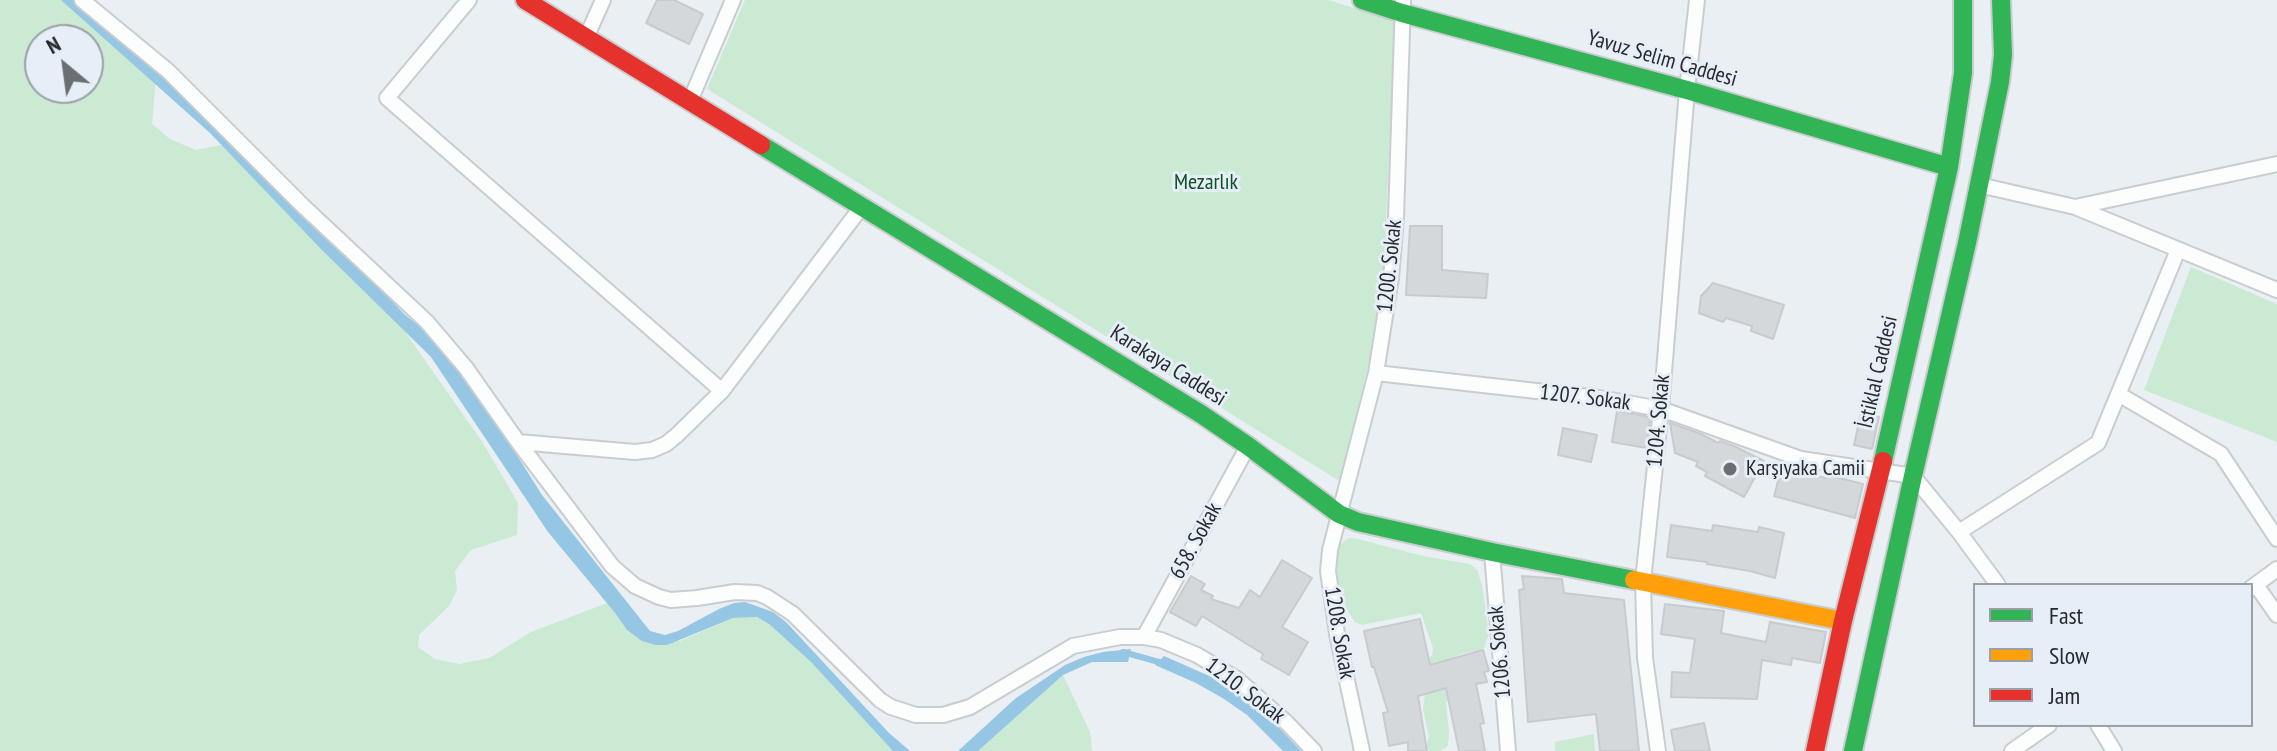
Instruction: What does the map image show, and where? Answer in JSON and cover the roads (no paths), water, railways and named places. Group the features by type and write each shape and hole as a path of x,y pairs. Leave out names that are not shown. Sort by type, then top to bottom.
{"street":[{"name":"1210. Sokak","path":"82,0 168,71 302,205 427,322 466,368 612,566 635,586 671,600 735,592 757,593 767,597 793,614 880,700 903,712 929,716 970,707 1073,646 1120,637 1144,637 1176,646 1217,665 1263,701 1314,751"},
{"path":"469,0 387,98 722,391"},
{"name":"Karakaya Caddesi","path":"525,0 1201,414 1339,514 1358,522 1492,552 1843,621"},
{"path":"586,38 603,0"},
{"path":"690,101 733,0"},
{"name":"Yavuz Selim Caddesi","path":"1362,0 1402,6 1949,167"},
{"name":"1204. Sokak","path":"1658,751 1645,658 1643,581 1697,0"},
{"name":"İstiklal Caddesi","path":"1815,751 1949,167 1963,73 1963,0"},
{"path":"1853,751 2000,82 2003,55 2001,0"},
{"name":"1200. Sokak","path":"1339,514 1376,373 1391,278 1396,218 1402,6"},
{"path":"2075,207 2277,164"},
{"path":"1979,185 2075,207 2277,290"},
{"path":"518,442 635,452 666,444 722,391 863,205"},
{"path":"1959,532 2098,443 2178,250"},
{"name":"1207. Sokak","path":"1376,373 1599,398 1661,409 1801,459 1913,476"},
{"path":"2120,395 2221,454 2277,539"},
{"name":"658. Sokak","path":"1144,637 1248,446"},
{"path":"1913,476 1997,583"},
{"name":"1208. Sokak","path":"1339,514 1330,550 1330,596 1362,751"},
{"name":"1206. Sokak","path":"1492,552 1508,751"},
{"path":"2277,569 2254,587 2277,615"},
{"path":"2012,751 2046,727"},
{"path":"2099,727 2114,751"}],"water":[{"path":"61,0 79,0 128,41 318,223 405,315 426,331 467,376 542,495 650,631 665,635 678,631 734,603 745,602 773,612 910,751 893,751 811,662 757,617 733,618 667,645 642,641 627,630 548,532 431,357 319,247 210,133 104,38 104,24 88,24"},
{"path":"1131,649 1128,662 1092,662 1063,675 978,751 958,751 1016,698 1065,665 1103,652"},
{"path":"1164,656 1223,682 1269,717 1301,751 1283,751 1247,715 1224,699 1155,665"}],"waterway":[{"path":"1123,652 1166,664"}],"place":[{"name":"Karşıyaka Camii","path":"1730,469"}],"park label":[{"name":"Mezarlık","path":"1206,183"}]}
